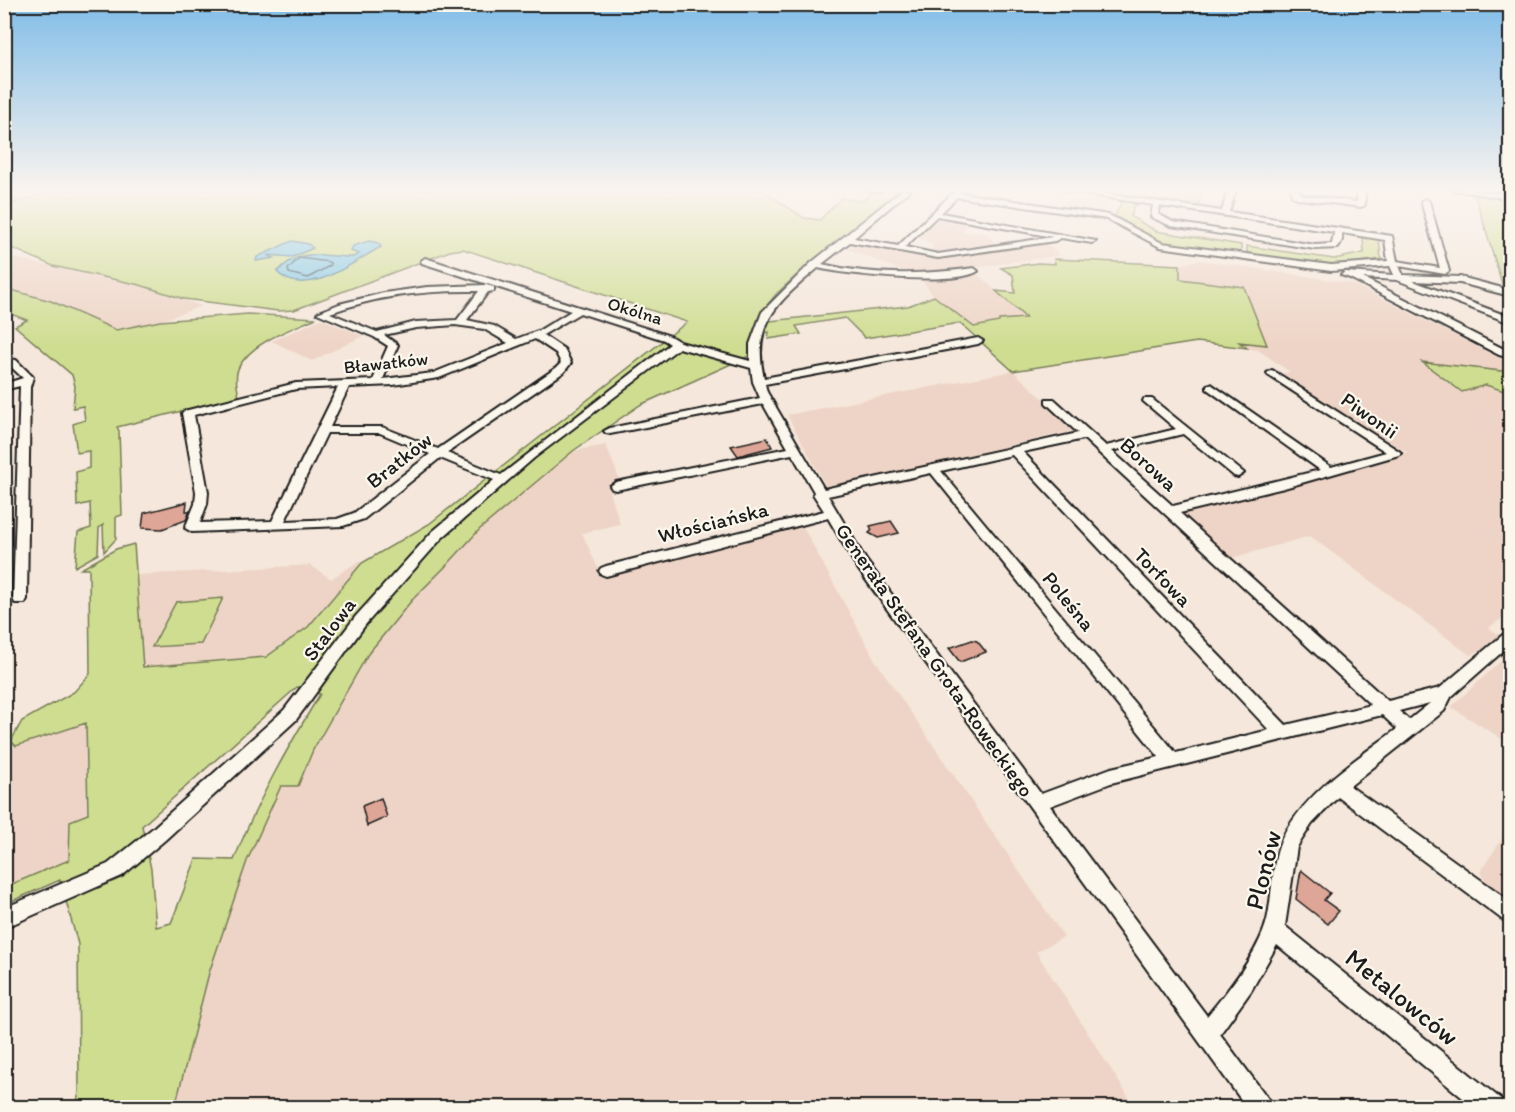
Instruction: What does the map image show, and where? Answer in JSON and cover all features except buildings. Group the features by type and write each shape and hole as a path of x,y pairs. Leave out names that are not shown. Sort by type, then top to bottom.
{"street":[{"name":"Generała Stefana Grota-Roweckiego","path":"844,242 783,293 765,314 755,344 755,366 758,382 766,400 861,563 1207,1031 1260,1107"},
{"path":"861,242 926,255 948,255 1036,242"},
{"path":"898,250 907,242"},
{"path":"1151,242 1341,269 1378,264 1510,320"},
{"path":"1244,256 1245,242"},
{"path":"1283,242 1315,247 1335,246 1337,242"},
{"path":"1390,242 1396,270"},
{"path":"1319,274 1349,275 1396,270 1445,271 1437,242"},
{"name":"Okólna","path":"425,261 667,338 677,344 755,366"},
{"path":"814,266 845,272 949,274 974,271"},
{"path":"1396,270 1467,281 1510,293"},
{"path":"1349,275 1510,355"},
{"path":"459,324 486,288"},
{"name":"Okólna","path":"377,335 322,313 343,305 411,292 504,288"},
{"name":"Bławatków","path":"192,528 201,504 202,492 188,413 296,386 377,382 435,376 536,335 577,311"},
{"path":"377,335 399,326 459,324 486,326 515,343"},
{"path":"377,335 393,345 377,382"},
{"name":"Bratków","path":"192,528 338,523 359,516 439,453 564,366 565,358 560,351 536,335"},
{"path":"758,382 978,341"},
{"name":"Stalowa","path":"4,918 115,870 159,834 290,715 361,620 437,535 501,479 677,344"},
{"path":"4,360 12,362 26,374 27,381 20,599"},
{"name":"Piwonii","path":"1169,511 1395,453 1272,373"},
{"path":"4,387 27,381"},
{"path":"277,524 345,384"},
{"path":"1211,387 1329,471"},
{"path":"610,431 766,400"},
{"path":"1148,401 1238,473"},
{"name":"Borowa","path":"1050,402 1409,730"},
{"path":"322,430 382,430 501,479"},
{"path":"1102,450 1183,431"},
{"path":"819,494 1085,435"},
{"path":"616,486 794,450"},
{"name":"Torfowa","path":"1014,450 1283,733"},
{"name":"Poleśna","path":"933,468 1172,760"},
{"name":"Włościańska","path":"606,571 831,513"},
{"name":"Plonów","path":"1207,1031 1220,1018 1274,930 1291,839 1302,822 1338,787 1438,706 1445,693 1510,637"},
{"name":"Plonów","path":"1037,803 1110,776 1445,693"},
{"path":"1338,787 1510,913"},
{"name":"Metalowców","path":"1274,930 1494,1107"}],"shaded area":[{"path":"928,242 995,242 999,246 933,255 932,244"},
{"path":"1043,242 1061,255 947,272 905,272 848,249 860,243 928,257"},
{"path":"4,256 140,285 202,306 160,321 116,330 51,301 5,288"},
{"path":"1199,260 1351,283 1510,363 1510,372 1423,363 1462,392 1486,385 1510,393 1510,612 1489,628 1510,642 1510,744 1451,707 1503,659 1484,649 1470,655 1310,536 1228,559 1180,513 1407,452 1277,375 1290,372 1258,350 1247,348 1237,342 1267,345 1244,287 1180,279 1180,265"},
{"path":"975,272 1027,318 999,320 999,322 974,327 934,296 917,274"},
{"path":"321,319 363,336 312,361 272,341"},
{"path":"1013,371 1077,430 827,488 787,415"},
{"path":"606,445 620,481 608,486 620,524 582,533 601,575 802,525 875,660 1064,937 1036,952 1135,1107 175,1108 209,973 247,861 281,786 298,786 313,750 368,654 412,600 480,529 516,496 573,451"},
{"path":"359,561 362,563 308,627 266,657 143,667 137,575 310,565 331,579"},
{"path":"86,723 88,814 70,821 69,861 5,887 4,750"},
{"path":"1510,827 1510,901 1487,883 1480,872"}],"green space":[{"path":"5,242 836,242 776,294 759,316 752,335 751,355 640,405 573,451 480,529 412,600 368,654 313,750 298,786 281,786 247,861 209,973 175,1107 76,1107 79,1092 78,944 60,880 5,904 5,887 69,860 70,821 88,814 86,723 16,746 11,741 22,721 74,692 90,674 89,569 81,569 116,549 134,544 143,667 266,657 308,627 362,563 429,524 687,322 463,249 450,251 294,310 278,311 184,299 140,285 53,266 5,245","holes":["297,687 320,694 296,734 253,817 234,860 196,859 171,923 156,927 151,869 142,826"]},
{"path":"1158,242 1222,242 1241,245 1241,255"},
{"path":"1363,242 1379,242 1381,259 1332,266 1247,256 1247,246 1334,259 1364,253"},
{"path":"1489,242 1510,242 1510,292 1504,290"},
{"path":"1054,259 1180,265 1180,279 1244,287 1267,345 1239,342 1247,348 1197,342 1013,371 960,323 865,338 845,318 796,326 801,334 768,339 769,332 765,333 770,321 908,306 934,296 974,327 999,322 999,320 1026,318 996,291 1015,293 1013,275 1001,268 1038,263 1055,264"},
{"path":"4,288 51,301 116,330 160,321 248,314 316,318 264,342 246,357 237,372 239,397 117,427 122,515 116,517 116,539 104,552 103,525 99,528 98,554 75,567 78,532 91,528 90,503 77,506 76,472 89,468 89,451 77,453 73,424 85,420 83,406 73,408 75,386 72,375 15,326 27,320 11,314 5,316"},
{"path":"1422,362 1510,372 1510,393 1486,385 1462,392"},
{"path":"223,598 201,644 152,647 176,602"}],"water":[{"path":"290,242 308,244 313,248 293,257 267,255 274,258 256,261 257,257"},
{"path":"373,242 381,247 344,269 316,281 289,280 277,272 286,264 304,256 353,257 359,254 351,251 353,246"}]}
